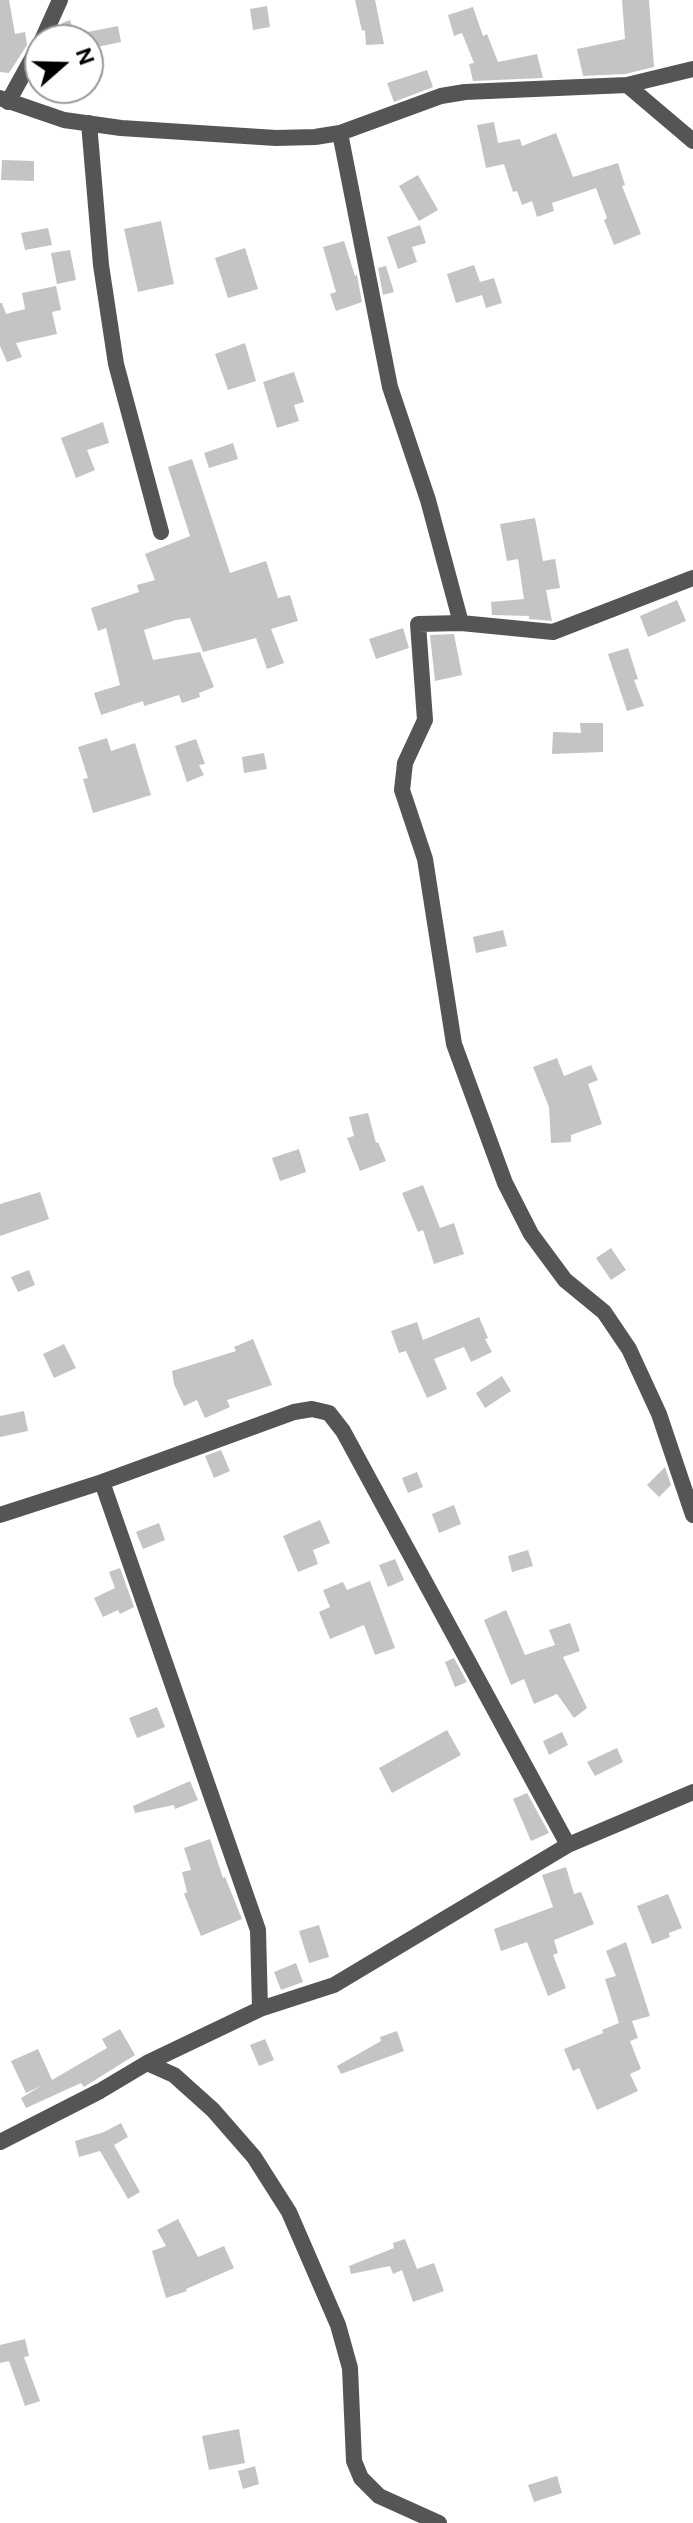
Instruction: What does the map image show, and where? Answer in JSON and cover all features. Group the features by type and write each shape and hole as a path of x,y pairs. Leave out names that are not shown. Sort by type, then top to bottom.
{"street":[{"path":"49,24 60,0"},
{"path":"24,69 4,100 64,120 276,138 340,133 441,96 465,92 627,85 693,69"},
{"path":"627,85 693,141"},
{"path":"89,123 101,265 116,364 161,532"},
{"path":"340,133 390,387 428,500 461,623"},
{"path":"693,578 553,632 461,623 418,624 425,720 405,763 402,790 425,859 454,1044 505,1183 531,1234 565,1280 604,1312 629,1349 659,1414 693,1515"},
{"path":"0,1515 102,1482 294,1412 312,1409 329,1413 343,1431 568,1845"},
{"path":"102,1482 258,1930 260,2009"},
{"path":"0,2142 100,2091 147,2063 260,2009 334,1985 568,1845 693,1792"},
{"path":"147,2063 174,2075 213,2110 254,2157 289,2212 338,2325 350,2368 354,2461 361,2478 379,2496 439,2523"}],"building":[{"path":"0,0 9,0 15,34 24,32 24,50 9,73 0,72"},
{"path":"355,0 375,0 384,44 366,45 365,30 362,31"},
{"path":"622,0 649,0 654,67 625,74 583,76 577,49 625,39"},
{"path":"267,6 270,27 253,30 250,9"},
{"path":"473,7 483,36 487,34 498,62 537,54 543,78 473,81 469,64 474,63 462,33 454,36 448,15"},
{"path":"118,26 121,42 104,46 104,29"},
{"path":"427,70 433,87 394,102 387,83"},
{"path":"494,122 498,143 520,139 522,146 556,133 573,177 618,163 625,185 622,186 641,234 614,245 596,188 552,203 554,211 537,217 532,201 522,205 517,191 513,192 504,164 486,168 477,125"},
{"path":"2,160 34,161 34,181 1,180"},
{"path":"418,175 438,210 419,221 399,186"},
{"path":"161,221 174,284 138,292 124,229"},
{"path":"420,225 426,243 412,247 417,262 398,269 387,237"},
{"path":"48,228 52,245 25,250 21,233"},
{"path":"344,241 357,275 362,302 336,311 330,294 336,292 323,247"},
{"path":"245,248 258,289 228,298 215,258"},
{"path":"70,250 76,280 57,284 51,253"},
{"path":"474,265 480,282 494,278 502,303 486,308 482,295 456,303 447,274"},
{"path":"386,266 394,292 383,295 378,268"},
{"path":"56,286 61,310 52,312 57,334 16,343 22,357 7,362 0,346 0,303 6,314 25,309 22,293"},
{"path":"245,343 256,381 228,390 215,354"},
{"path":"294,372 304,402 294,405 299,421 277,428 263,382"},
{"path":"103,422 109,443 87,450 95,470 76,478 61,438"},
{"path":"233,443 238,459 209,468 204,453"},
{"path":"192,459 230,573 266,561 278,598 290,595 298,621 271,629 284,663 267,669 256,638 203,652 190,618 176,620 144,630 153,660 200,652 214,687 199,693 200,697 182,703 179,695 144,706 143,701 101,715 94,693 120,685 106,628 98,631 91,608 139,592 137,585 155,580 145,554 190,536 168,467"},
{"path":"535,518 543,561 555,559 560,588 546,590 552,621 529,619 529,616 492,615 491,602 524,599 518,559 507,561 500,524"},
{"path":"677,600 686,621 648,637 640,616"},
{"path":"403,628 409,648 376,659 369,639"},
{"path":"454,634 462,675 435,681 430,635"},
{"path":"628,648 638,679 634,680 644,706 627,711 608,654"},
{"path":"580,723 603,723 603,752 552,754 553,732 581,733"},
{"path":"107,738 111,751 135,743 151,795 93,813 83,779 88,778 78,747"},
{"path":"196,739 205,764 199,765 204,775 187,782 175,746"},
{"path":"264,753 267,769 244,773 242,757"},
{"path":"503,930 507,946 476,953 473,937"},
{"path":"557,1058 564,1076 591,1065 598,1080 588,1084 602,1124 571,1135 571,1142 551,1143 549,1107 533,1067"},
{"path":"368,1113 376,1143 386,1161 360,1171 347,1138 354,1136 349,1117"},
{"path":"299,1149 306,1172 280,1181 272,1158"},
{"path":"423,1185 440,1228 454,1223 464,1254 434,1264 423,1230 418,1232 402,1193"},
{"path":"40,1192 49,1219 0,1236 0,1204"},
{"path":"611,1248 626,1270 611,1280 596,1258"},
{"path":"29,1270 35,1285 18,1292 11,1277"},
{"path":"479,1317 492,1352 471,1362 464,1347 434,1359 447,1389 427,1398 406,1351 399,1353 391,1331 417,1322 423,1340"},
{"path":"253,1339 272,1385 227,1400 230,1407 205,1418 197,1400 184,1406 172,1371 236,1351 234,1347"},
{"path":"64,1344 76,1368 54,1378 43,1354"},
{"path":"502,1376 511,1391 485,1408 476,1393"},
{"path":"24,1411 28,1431 0,1437 0,1416"},
{"path":"221,1450 230,1471 214,1478 205,1456"},
{"path":"665,1467 671,1485 659,1497 647,1485"},
{"path":"417,1472 423,1487 408,1493 402,1478"},
{"path":"454,1505 461,1524 439,1533 432,1514"},
{"path":"320,1520 330,1543 313,1550 318,1564 298,1572 283,1536"},
{"path":"159,1523 165,1540 143,1549 136,1532"},
{"path":"528,1550 533,1566 512,1572 508,1556"},
{"path":"395,1559 404,1580 388,1587 379,1565"},
{"path":"120,1568 134,1607 103,1617 94,1598 115,1588 109,1572"},
{"path":"370,1581 395,1648 375,1655 364,1625 330,1639 319,1612 330,1607 323,1590 343,1582 347,1590"},
{"path":"506,1610 525,1655 555,1645 549,1630 570,1623 580,1651 563,1657 587,1708 574,1718 557,1694 534,1704 524,1679 511,1685 484,1620"},
{"path":"454,1658 467,1682 455,1687 445,1662"},
{"path":"157,1707 165,1727 137,1738 129,1718"},
{"path":"447,1730 461,1755 392,1793 379,1768"},
{"path":"562,1732 568,1745 549,1755 543,1741"},
{"path":"617,1748 623,1762 595,1776 587,1762"},
{"path":"190,1781 198,1800 175,1809 174,1805 135,1813 133,1806"},
{"path":"527,1793 549,1833 531,1841 513,1799"},
{"path":"210,1839 223,1878 242,1919 201,1936 184,1894 187,1892 182,1872 191,1870 184,1848"},
{"path":"566,1867 574,1894 581,1892 594,1924 554,1940 558,1953 553,1955 566,1988 548,1996 527,1942 501,1951 494,1929 553,1907 542,1875"},
{"path":"668,1894 682,1928 652,1944 637,1906"},
{"path":"319,1925 329,1957 309,1963 299,1931"},
{"path":"626,1942 650,2016 632,2021 638,2038 630,2041 641,2069 630,2074 638,2091 597,2110 579,2068 573,2071 564,2049 619,2023 605,1979 616,1976 606,1951"},
{"path":"296,1963 303,1982 281,1990 274,1972"},
{"path":"120,2029 135,2055 84,2087 81,2083 26,2108 21,2098 41,2086 26,2093 11,2061 38,2049 52,2080 107,2048 102,2039"},
{"path":"397,2031 404,2051 341,2074 337,2066 381,2041 380,2037"},
{"path":"265,2039 274,2060 259,2066 250,2045"},
{"path":"121,2123 128,2137 114,2145 140,2192 128,2199 100,2151 79,2157 75,2141"},
{"path":"178,2219 198,2257 224,2246 234,2268 166,2298 152,2251 166,2246 157,2230"},
{"path":"405,2239 417,2269 434,2263 444,2291 413,2302 402,2270 393,2274 390,2266 351,2274 349,2266 394,2248 393,2243"},
{"path":"25,2339 29,2356 24,2357 40,2401 25,2406 9,2361 0,2363 0,2345"},
{"path":"239,2429 245,2463 209,2470 202,2436"},
{"path":"255,2466 259,2484 243,2489 238,2471"},
{"path":"557,2476 562,2493 534,2502 528,2485"}]}
